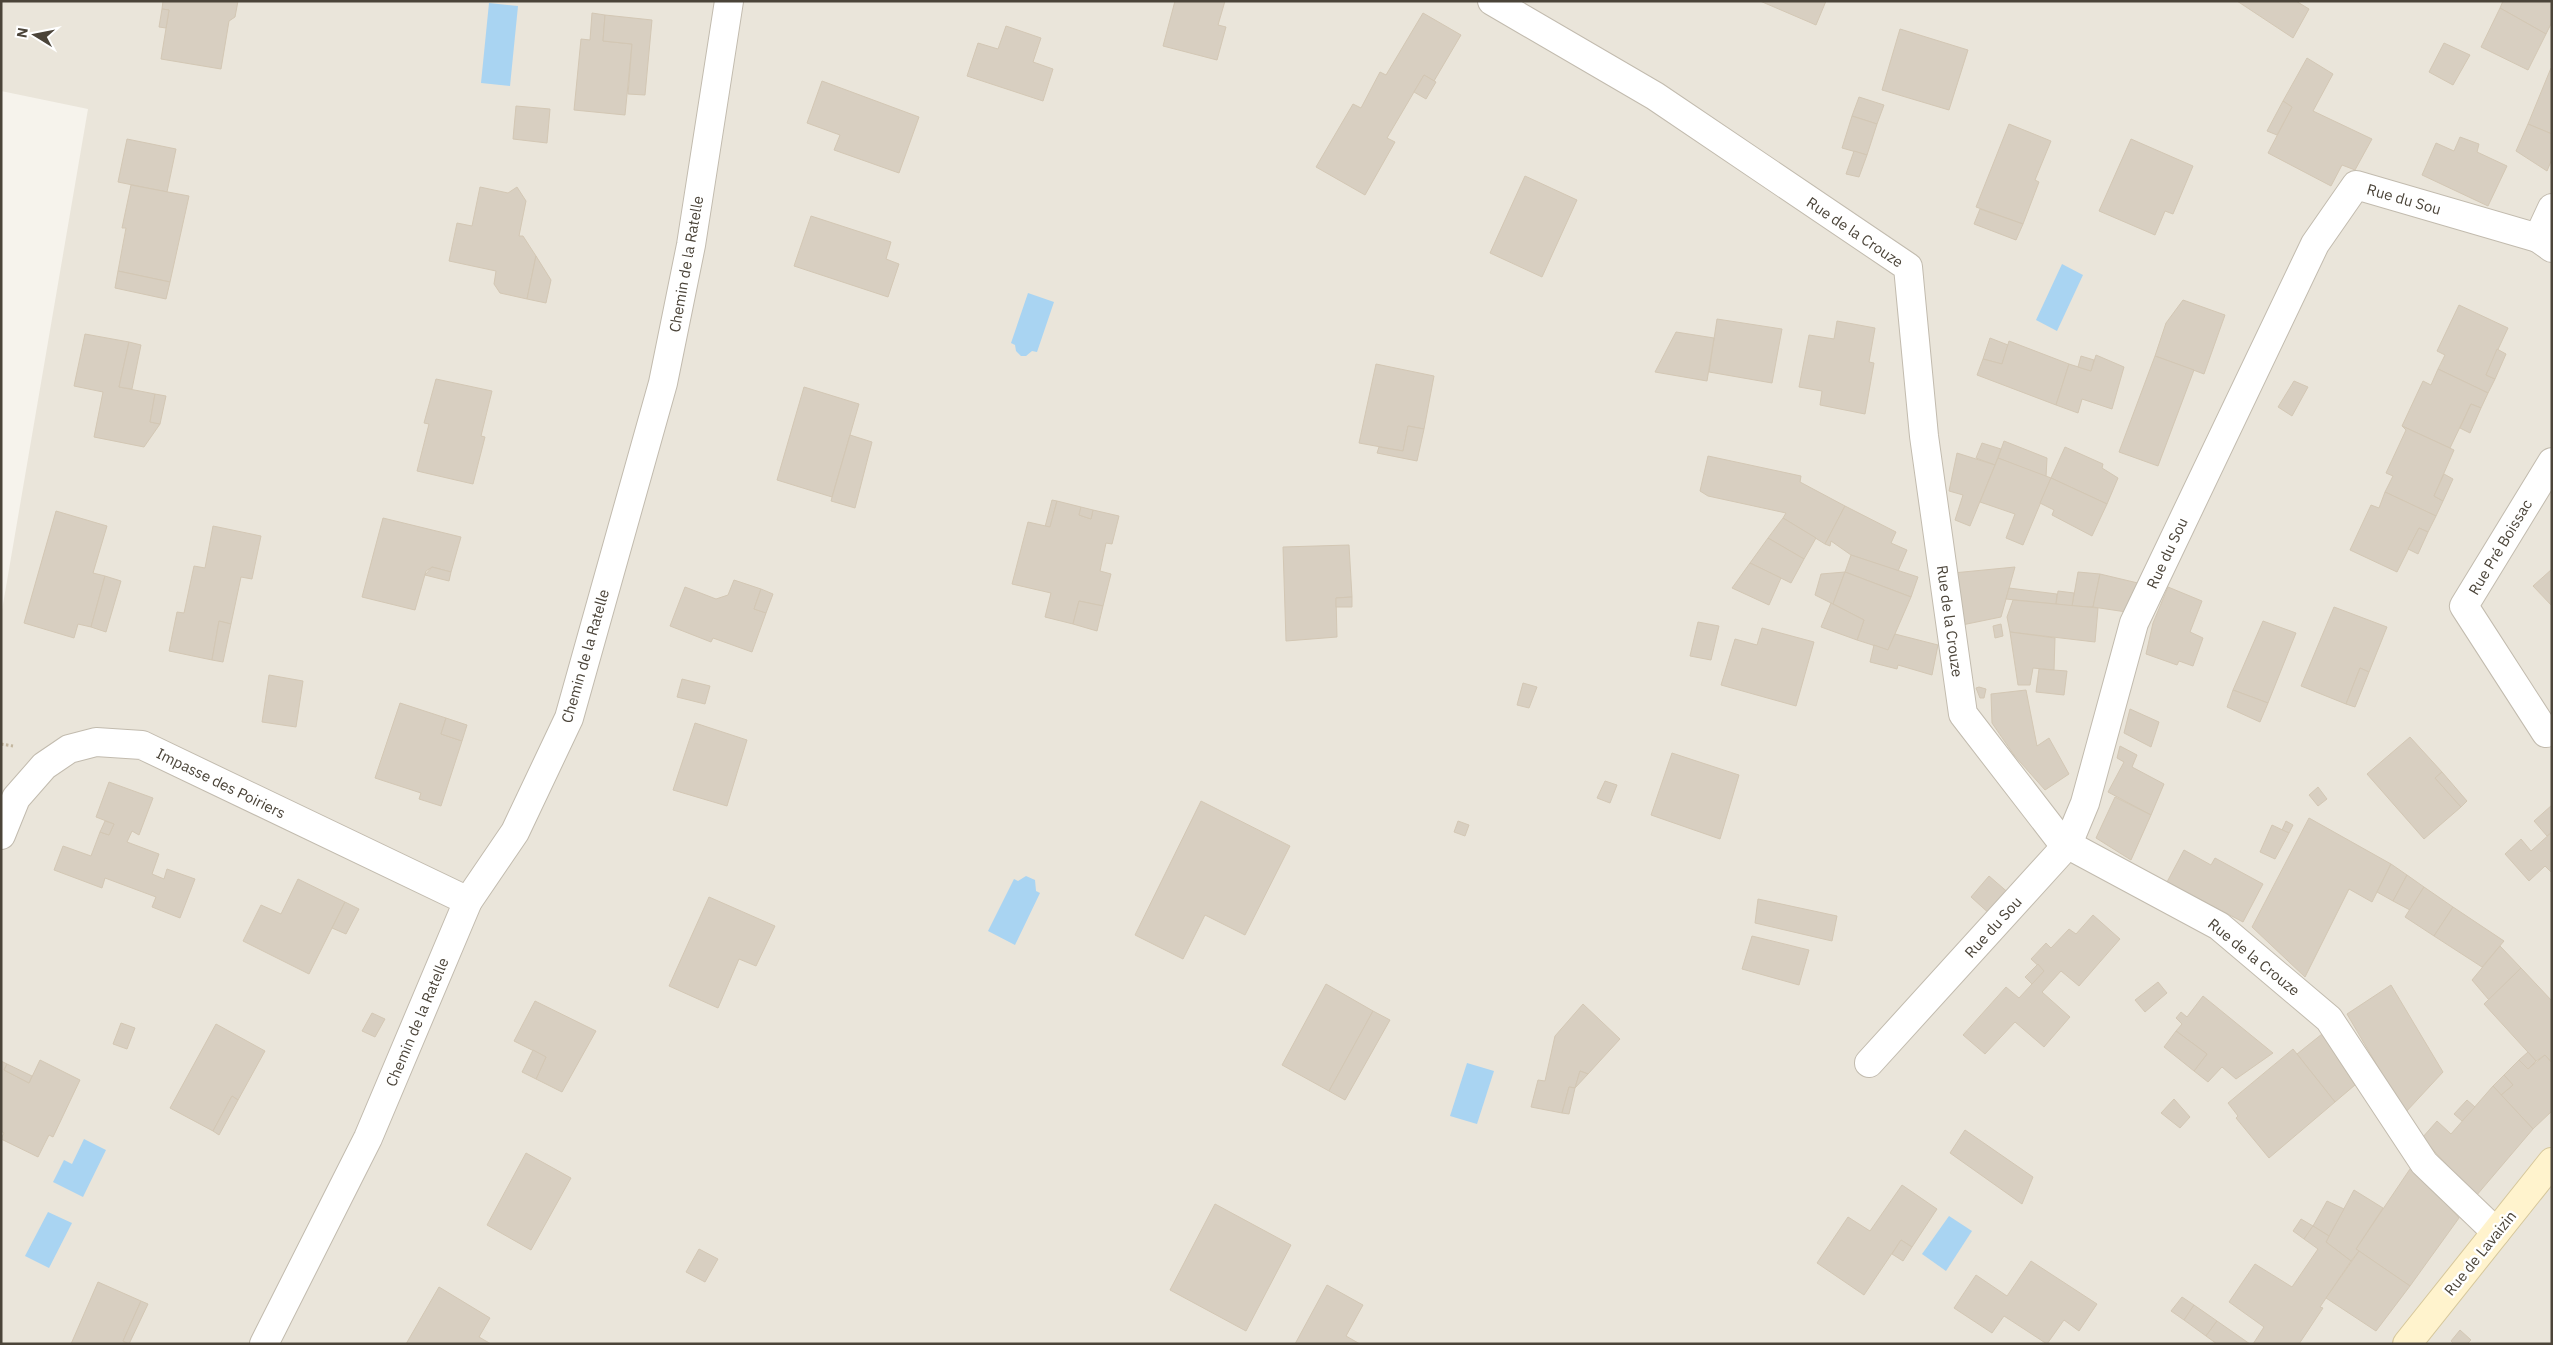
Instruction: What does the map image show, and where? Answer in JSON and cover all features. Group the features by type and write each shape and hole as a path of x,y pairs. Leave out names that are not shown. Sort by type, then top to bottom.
{"main road":[{"name":"Rue de Lavaizin","path":"2407,1344 2552,1162"}],"street":[{"name":"Chemin de la Ratelle","path":"264,1344 368,1138 468,901 515,832 569,718 663,383 691,245 729,1"},
{"name":"Rue de la Crouze","path":"1492,1 1655,96 1908,267 1924,436 1963,714 2061,841 2219,926 2329,1018 2424,1163 2496,1232"},
{"name":"Rue du Sou","path":"1869,1064 2068,844 2085,803 2134,623 2315,244 2356,185 2545,243 2552,208"},
{"name":"Rue Pré Boissac","path":"2546,732 2464,606 2552,462"},
{"name":"Impasse des Poiriers","path":"1,835 16,798 44,766 69,749 96,742 142,745 468,901"}],"path":[{"path":"1,744 13,746"}],"shaded area":[{"path":"1,1 2552,1 2552,1344 1,1344 1,616 88,109 1,91"}],"water":[{"path":"489,3 518,6 510,86 481,83"},
{"path":"2062,264 2083,275 2057,331 2036,320"},
{"path":"1028,293 1054,302 1037,352 1032,351 1026,356 1021,356 1016,351 1015,345 1011,343"},
{"path":"1026,876 1035,880 1036,891 1040,893 1015,945 988,931 1014,879 1018,881"},
{"path":"1467,1063 1494,1071 1477,1124 1450,1116"},
{"path":"84,1139 106,1150 83,1197 53,1182 64,1160 72,1164"},
{"path":"48,1212 72,1223 49,1268 25,1256"},
{"path":"1949,1216 1972,1231 1946,1271 1922,1254"}],"building":[{"path":"163,1 238,1 235,17 229,21 221,69 161,59 169,10 162,9"},
{"path":"1175,1 1225,1 1218,25 1226,27 1217,60 1163,46"},
{"path":"1760,1 1826,1 1816,25"},
{"path":"2237,1 2296,1 2309,9 2293,38"},
{"path":"2503,1 2552,1 2552,22 2546,34 2500,8"},
{"path":"2500,8 2546,34 2528,70 2481,47"},
{"path":"162,9 169,10 166,28 159,27"},
{"path":"592,13 605,15 603,41 632,44 625,115 574,110 581,39 590,40"},
{"path":"1423,13 1461,35 1434,81 1424,75 1387,138 1395,142 1365,195 1316,167 1353,104 1361,108 1380,72 1386,75"},
{"path":"605,15 652,20 645,95 628,94 632,44 603,41"},
{"path":"1006,26 1041,38 1033,62 1053,69 1043,101 967,76 978,43 998,49"},
{"path":"1900,29 1968,50 1949,110 1882,90"},
{"path":"2444,43 2470,55 2453,85 2429,72"},
{"path":"2307,58 2333,74 2313,111 2372,139 2355,170 2342,165 2331,186 2268,153 2292,107 2283,101"},
{"path":"2552,68 2552,134 2528,124"},
{"path":"1424,75 1436,82 1426,99 1414,92"},
{"path":"822,81 919,117 899,173 834,150 840,135 807,123"},
{"path":"1859,97 1884,105 1877,124 1852,116"},
{"path":"2283,101 2292,107 2277,135 2267,131"},
{"path":"516,106 550,109 547,143 513,139"},
{"path":"1852,116 1877,124 1867,155 1842,148"},
{"path":"2009,124 2051,141 2035,180 2039,182 2023,224 1976,207"},
{"path":"2528,124 2552,134 2552,159 2547,171 2516,151"},
{"path":"2460,137 2479,144 2477,152 2507,166 2488,206 2422,175 2436,143 2454,151"},
{"path":"127,139 176,149 167,192 118,182"},
{"path":"2131,139 2193,166 2173,214 2165,211 2155,235 2099,211"},
{"path":"1854,151 1867,155 1859,177 1846,174"},
{"path":"1525,176 1577,200 1542,277 1490,253"},
{"path":"131,185 189,196 170,282 118,271 126,228 122,228"},
{"path":"480,187 508,193 517,187 526,201 519,236 523,236 536,256 527,299 500,293 494,284 496,271 449,261 457,223 472,226"},
{"path":"1980,209 2023,224 2016,240 1974,224"},
{"path":"811,216 891,242 886,259 899,264 888,297 794,266"},
{"path":"536,256 551,280 546,303 527,299"},
{"path":"118,271 170,282 166,299 115,288"},
{"path":"2183,300 2225,315 2204,374 2155,356 2166,323"},
{"path":"2459,305 2508,328 2486,375 2495,379 2488,393 2438,369 2445,355 2437,351"},
{"path":"1717,319 1782,329 1772,383 1709,372"},
{"path":"1837,321 1875,328 1869,362 1874,363 1865,414 1820,405 1822,391 1799,387 1809,335 1834,339"},
{"path":"1676,332 1714,338 1707,381 1655,372"},
{"path":"85,334 129,342 119,387 155,394 150,422 160,424 144,447 94,437 103,392 74,386"},
{"path":"1990,338 2008,345 2002,364 1983,359"},
{"path":"2009,341 2069,364 2056,405 1977,375 1983,359 2002,364"},
{"path":"129,342 141,345 132,389 119,387"},
{"path":"2497,349 2506,354 2495,379 2486,375"},
{"path":"2096,355 2124,367 2112,409 2082,399 2078,413 2056,405 2069,364 2091,371"},
{"path":"2081,356 2094,360 2091,371 2078,367"},
{"path":"2155,356 2194,370 2158,466 2119,452"},
{"path":"1376,364 1434,376 1424,429 1408,426 1403,451 1359,443"},
{"path":"2438,369 2488,393 2481,408 2471,404 2450,448 2402,426 2423,381 2431,385"},
{"path":"436,379 492,391 481,436 485,437 473,484 417,471 429,424 424,423"},
{"path":"2294,381 2308,387 2292,416 2278,407"},
{"path":"804,387 859,404 832,497 777,480"},
{"path":"155,394 166,396 160,424 150,422"},
{"path":"2471,404 2481,408 2470,433 2460,428"},
{"path":"1408,426 1424,429 1417,461 1377,453 1379,447 1403,451"},
{"path":"2402,426 2454,450 2434,496 2443,501 2436,516 2385,492 2393,476 2386,473 2406,430"},
{"path":"850,435 872,442 855,508 831,501"},
{"path":"2004,441 2047,458 2046,477 1998,458"},
{"path":"1982,443 2001,449 1995,465 1976,458"},
{"path":"2065,447 2103,464 2102,468 2118,478 2107,504 2051,478"},
{"path":"1957,453 1995,465 1970,526 1955,520 1963,495 1949,491"},
{"path":"1708,456 1801,476 1800,482 1845,506 1825,544 1783,518 1786,513 1708,496 1700,491"},
{"path":"1998,458 2051,478 2023,545 2006,538 2015,514 1980,502"},
{"path":"2444,474 2453,479 2443,501 2434,496"},
{"path":"2051,478 2107,504 2092,536 2052,515 2054,510 2040,503"},
{"path":"2385,492 2436,516 2428,532 2419,528 2397,572 2350,550 2371,505 2379,508"},
{"path":"1052,500 1057,501 1050,527 1045,527"},
{"path":"1057,501 1081,507 1079,515 1091,519 1093,510 1119,516 1112,544 1106,543 1100,571 1111,574 1103,606 1079,601 1073,624 1045,617 1051,593 1012,584 1028,522 1050,527"},
{"path":"1845,506 1896,532 1891,543 1907,550 1898,571 1851,555 1831,541 1830,546 1825,544"},
{"path":"1081,507 1093,510 1091,519 1079,515"},
{"path":"56,511 107,526 93,573 105,576 91,627 78,624 74,638 24,623"},
{"path":"383,518 461,537 451,572 432,567 426,571 415,610 362,597"},
{"path":"1783,518 1816,538 1804,559 1768,538"},
{"path":"213,526 261,536 252,579 241,577 231,624 219,621 212,660 169,651 177,612 184,613 194,566 205,568"},
{"path":"2419,528 2428,532 2418,554 2408,549"},
{"path":"1768,538 1804,559 1791,583 1750,563"},
{"path":"1349,545 1352,597 1336,598 1337,637 1286,641 1283,547"},
{"path":"1851,555 1918,577 1911,597 1845,572"},
{"path":"1750,563 1781,578 1769,605 1732,588"},
{"path":"432,567 451,572 449,581 425,575"},
{"path":"2015,567 2001,617 1962,625 1953,573"},
{"path":"2552,569 2552,606 2533,586"},
{"path":"1845,572 1833,604 1815,595 1821,574"},
{"path":"1845,572 1911,597 1888,650 1857,640 1864,620 1833,604"},
{"path":"2078,572 2100,574 2093,607 2072,606"},
{"path":"2100,574 2142,584 2133,613 2093,607"},
{"path":"105,576 121,581 106,632 91,627"},
{"path":"734,580 761,589 754,609 766,613 752,652 713,638 711,642 670,626 685,587 716,599 728,595"},
{"path":"2168,587 2202,601 2190,632 2203,638 2193,666 2179,661 2177,665 2146,654 2153,623"},
{"path":"2009,588 2057,594 2056,604 2006,599"},
{"path":"761,589 773,594 766,613 754,609"},
{"path":"2058,591 2074,593 2072,606 2056,604"},
{"path":"1352,597 1352,607 1336,607 1336,598"},
{"path":"2013,600 2098,608 2095,642 2010,632 2007,617"},
{"path":"1079,601 1103,606 1097,631 1073,624"},
{"path":"1831,603 1864,620 1857,640 1821,627"},
{"path":"2334,607 2387,627 2369,672 2360,668 2346,704 2301,686"},
{"path":"219,621 231,624 223,662 212,660"},
{"path":"2263,621 2296,633 2268,703 2233,690"},
{"path":"1698,622 1719,626 1711,660 1690,656"},
{"path":"2001,624 2003,636 1995,638 1993,626"},
{"path":"1762,628 1814,642 1796,706 1721,685 1735,639 1757,645"},
{"path":"2010,632 2055,638 2054,670 2033,668 2030,685 2018,685"},
{"path":"1895,634 1938,645 1932,675 1898,665 1897,669 1870,662 1874,645 1888,650"},
{"path":"2360,668 2369,672 2355,707 2346,704"},
{"path":"2039,669 2067,671 2064,695 2036,692"},
{"path":"269,675 303,681 296,727 262,722"},
{"path":"682,679 710,686 705,704 677,697"},
{"path":"1523,683 1537,687 1529,708 1517,705"},
{"path":"1976,688 1986,689 1984,698 1980,698"},
{"path":"2026,690 2037,746 2049,738 2069,774 2045,790 2014,755 1992,723 1991,694"},
{"path":"2233,690 2268,703 2260,722 2227,707"},
{"path":"400,703 446,718 441,734 462,741 441,806 419,799 421,793 375,778"},
{"path":"2130,709 2159,722 2151,747 2124,733"},
{"path":"446,718 467,725 462,741 441,734"},
{"path":"695,723 747,740 727,806 673,790"},
{"path":"2410,737 2442,772 2435,778 2461,807 2424,839 2367,774"},
{"path":"2120,746 2137,755 2132,767 2164,784 2151,815 2108,792 2124,762 2117,758"},
{"path":"1672,753 1739,775 1720,839 1651,815"},
{"path":"2442,772 2467,801 2461,807 2435,778"},
{"path":"1605,781 1617,785 1610,803 1597,798"},
{"path":"109,782 153,798 139,835 132,831 127,842 159,854 152,874 164,879 167,869 195,879 180,918 152,907 156,897 105,878 102,888 54,870 63,846 91,856 100,832 109,835 114,824 96,817"},
{"path":"2318,787 2327,799 2318,806 2309,795"},
{"path":"2115,797 2151,815 2131,860 2096,838"},
{"path":"1201,801 1290,846 1245,935 1205,915 1183,959 1135,935"},
{"path":"2552,805 2552,832 2547,836 2534,821"},
{"path":"2309,818 2391,864 2372,902 2349,889 2305,977 2252,927"},
{"path":"105,821 114,824 109,835 100,832"},
{"path":"1458,821 1469,825 1465,836 1454,832"},
{"path":"2286,821 2293,825 2289,833 2282,830"},
{"path":"2272,825 2289,833 2275,859 2260,852"},
{"path":"2552,832 2552,873 2545,866 2529,881 2505,854 2521,839 2531,851"},
{"path":"2184,850 2211,865 2215,858 2263,884 2243,922 2167,882"},
{"path":"2391,864 2407,875 2393,901 2377,892"},
{"path":"2407,875 2424,887 2410,910 2393,901"},
{"path":"1989,876 2011,895 1992,916 1971,897"},
{"path":"298,879 345,902 309,974 243,941 261,905 281,914"},
{"path":"2424,887 2453,907 2434,936 2405,917"},
{"path":"709,897 775,926 756,966 739,959 718,1008 669,986"},
{"path":"1758,899 1837,916 1832,941 1755,923"},
{"path":"345,902 359,909 346,934 332,928"},
{"path":"2453,907 2504,941 2482,967 2434,936"},
{"path":"2093,915 2120,939 2079,986 2061,971 2042,992 2070,1017 2044,1047 2015,1022 1985,1054 1963,1035 2006,987 2019,998 2044,971 2031,959 2046,943 2051,948 2069,929 2076,934"},
{"path":"1752,936 1809,950 1799,985 1742,969"},
{"path":"2500,946 2521,968 2489,1000 2472,980"},
{"path":"2038,964 2044,971 2032,984 2025,977"},
{"path":"2521,968 2552,1001 2552,1063 2545,1055 2536,1061 2484,1004"},
{"path":"2158,982 2167,993 2145,1012 2135,1000"},
{"path":"1326,984 1373,1011 1329,1091 1282,1065"},
{"path":"2391,985 2443,1072 2405,1113 2347,1014"},
{"path":"2203,996 2273,1053 2236,1079 2222,1067 2208,1082 2194,1071 2207,1054 2176,1031 2182,1024 2176,1018 2181,1012 2187,1017"},
{"path":"535,1001 596,1031 562,1092 536,1079 546,1057 514,1041"},
{"path":"1583,1004 1620,1039 1588,1074 1580,1071 1575,1088 1569,1087 1562,1113 1531,1107 1538,1080 1545,1081 1555,1036"},
{"path":"1373,1011 1390,1020 1345,1100 1329,1091"},
{"path":"372,1013 385,1019 375,1037 362,1031"},
{"path":"121,1023 135,1028 127,1049 113,1044"},
{"path":"216,1024 265,1051 238,1100 232,1096 213,1131 170,1108"},
{"path":"2176,1031 2207,1054 2194,1071 2164,1047"},
{"path":"2322,1034 2355,1085 2335,1102 2297,1054"},
{"path":"2293,1049 2335,1102 2269,1158 2236,1118 2238,1116 2228,1103"},
{"path":"533,1050 546,1057 536,1079 522,1072"},
{"path":"2528,1052 2536,1061 2528,1069 2519,1060"},
{"path":"2545,1055 2552,1063 2552,1111 2533,1129 2501,1095 2513,1085 2504,1075 2519,1060 2528,1069"},
{"path":"40,1060 80,1080 53,1137 49,1135 38,1157 1,1139 4,1133 1,1131 1,1061 7,1064 4,1070 29,1083"},
{"path":"7,1064 32,1076 29,1083 4,1070"},
{"path":"1580,1071 1588,1074 1575,1088"},
{"path":"2504,1075 2513,1085 2501,1095 2493,1086"},
{"path":"2493,1086 2533,1129 2476,1196 2422,1138 2437,1121 2451,1134"},
{"path":"1569,1087 1575,1088 1569,1114 1562,1113"},
{"path":"232,1096 238,1100 219,1135 213,1131"},
{"path":"2174,1099 2190,1117 2180,1128 2161,1113"},
{"path":"2467,1100 2475,1107 2462,1121 2454,1114"},
{"path":"1965,1130 2033,1177 2022,1204 1950,1153"},
{"path":"526,1153 571,1178 531,1250 487,1225"},
{"path":"2412,1166 2459,1218 2410,1286 2356,1249"},
{"path":"1902,1185 1937,1209 1912,1247 1901,1240 1864,1295 1817,1263 1848,1217 1870,1231"},
{"path":"2354,1190 2383,1208 2356,1249 2359,1251 2351,1261 2326,1242"},
{"path":"2327,1201 2344,1209 2329,1236 2313,1226"},
{"path":"1215,1204 1291,1245 1246,1331 1170,1290"},
{"path":"2301,1219 2313,1226 2304,1239 2293,1231"},
{"path":"2313,1226 2329,1236 2326,1242 2351,1261 2320,1307 2323,1308 2299,1344 2253,1344 2264,1327 2229,1302 2255,1264 2292,1287 2318,1249 2304,1239"},
{"path":"1901,1240 1912,1247 1903,1261 1892,1254"},
{"path":"699,1249 718,1259 705,1282 686,1272"},
{"path":"2359,1251 2410,1286 2376,1331 2326,1298"},
{"path":"2031,1261 2097,1304 2079,1331 2064,1320 2047,1344 2004,1316 1992,1333 1954,1308 1976,1275 2007,1296"},
{"path":"98,1282 141,1301 123,1341 129,1344 71,1344"},
{"path":"1327,1285 1363,1305 1346,1336 1360,1344 1295,1344"},
{"path":"439,1287 490,1318 479,1337 491,1344 406,1344"},
{"path":"2182,1297 2194,1305 2184,1320 2171,1311"},
{"path":"141,1301 148,1304 129,1344 123,1341"},
{"path":"2194,1305 2217,1321 2206,1336 2184,1320"},
{"path":"2217,1321 2250,1344 2217,1344 2206,1336"},
{"path":"2460,1330 2471,1340 2467,1344 2454,1344 2451,1341"}]}
